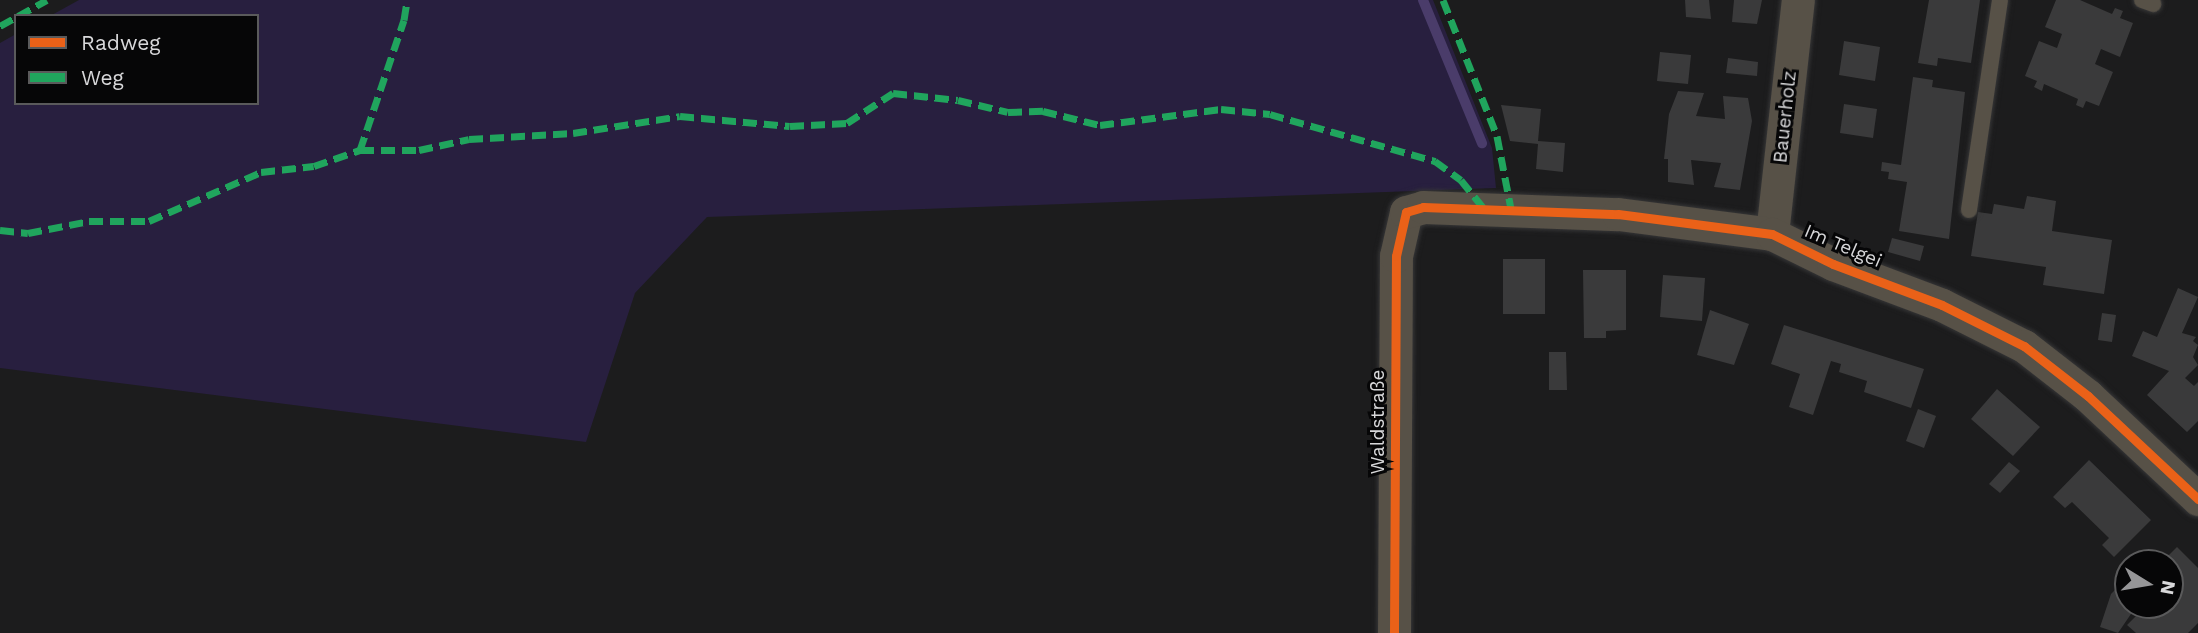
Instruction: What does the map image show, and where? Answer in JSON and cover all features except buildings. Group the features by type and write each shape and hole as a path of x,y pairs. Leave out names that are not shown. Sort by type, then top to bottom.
{"street":[{"name":"Bauerholz","path":"1772,234 1798,0"},
{"name":"Im Telgei","path":"1406,212 1443,206 1618,214 1772,234 1833,264 1942,305 2024,346 2088,396 2198,499"},
{"name":"Waldstraße","path":"1394,633 1396,256 1406,212"}],"lane":[{"path":"1969,210 2000,0"}],"shaded area":[{"path":"79,0 1433,0 1492,148 1496,188 707,217 635,293 586,442 0,368 0,43 14,35 14,105 259,105 259,14 54,14"}],"waterway":[{"path":"1423,0 1482,143"}],"marked path":[{"path":"22,14 47,0"},
{"path":"360,150 404,20 407,0"},
{"path":"1443,0 1497,136 1511,209"},
{"path":"0,26 14,18"},
{"path":"0,230 28,233 89,221 149,221 261,172 314,166 360,150 419,150 469,139 573,133 680,116 790,126 847,123 893,93 958,100 1008,112 1043,111 1100,125 1221,109 1270,114 1435,161 1461,180 1483,207"}],"cycle path":[{"path":"1394,633 1396,256 1406,212 1423,207 1618,214 1772,234 1833,264 1942,305 2024,346 2088,396 2198,499"}]}
